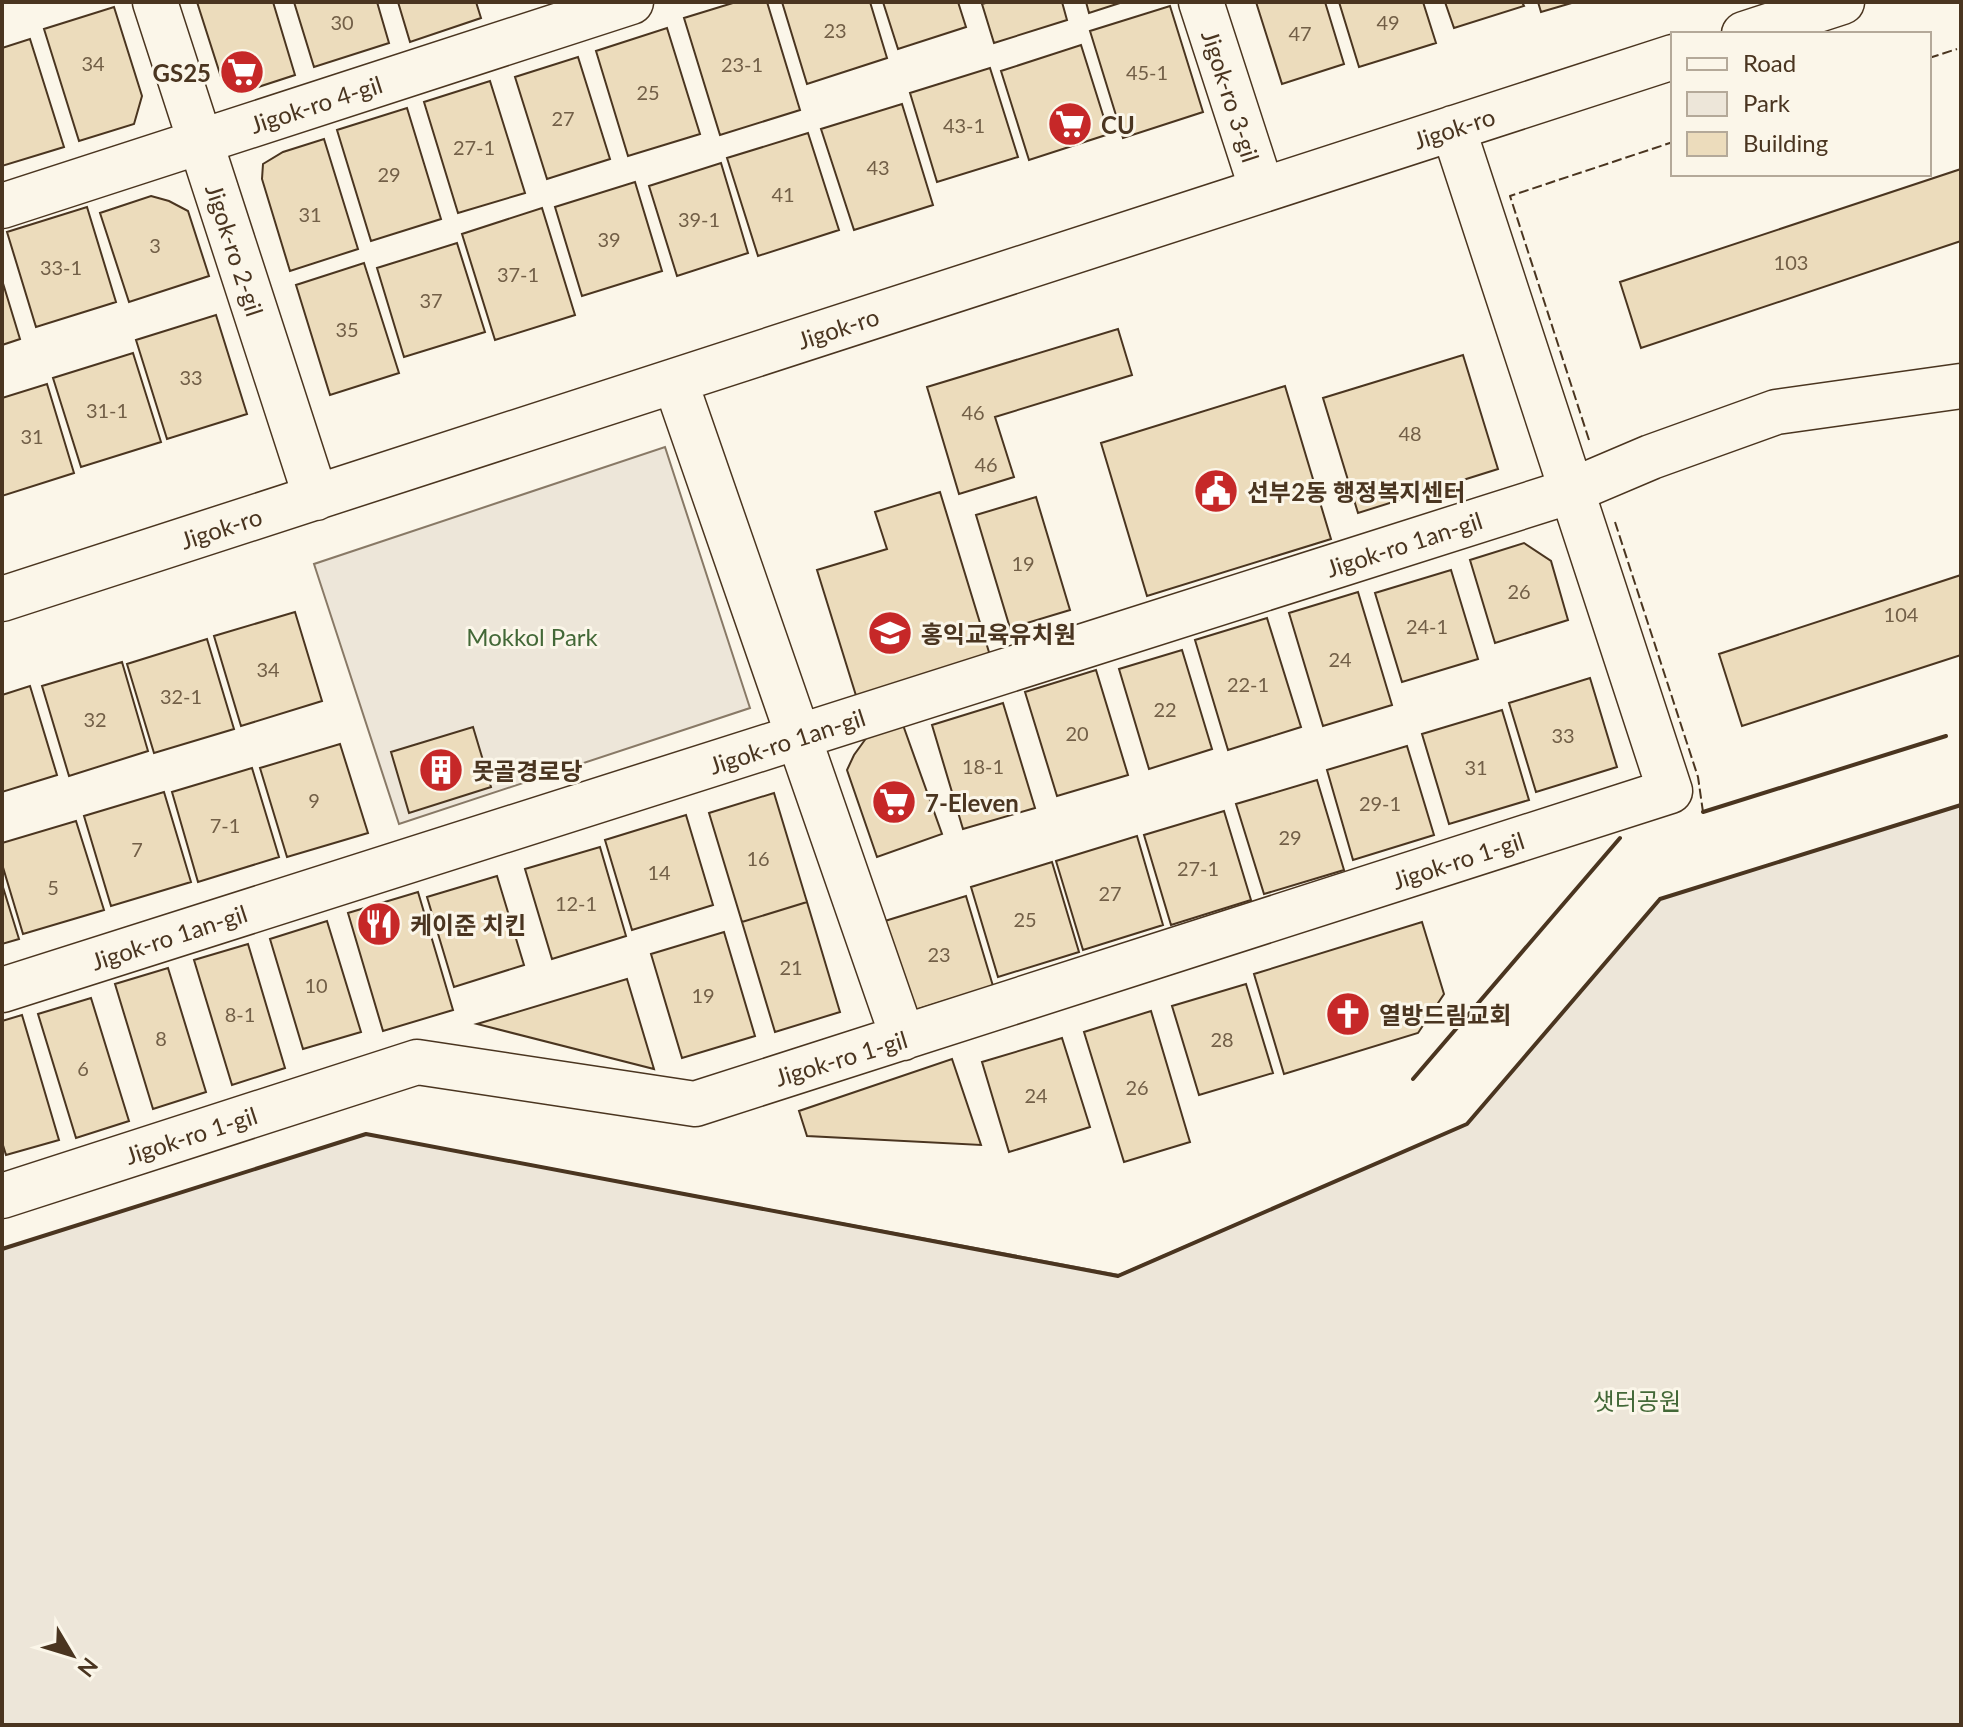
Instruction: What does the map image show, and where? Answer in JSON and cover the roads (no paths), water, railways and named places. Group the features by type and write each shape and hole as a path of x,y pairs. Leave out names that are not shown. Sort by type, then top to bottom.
{"street":[{"name":"Jigok-ro 2-gil","path":"155,2 316,498"},
{"name":"Jigok-ro 4-gil","path":"2,206 631,2"},
{"name":"Jigok-ro 3-gil","path":"1201,2 1262,190"},
{"path":"1750,32 1842,2"},
{"name":"Jigok-ro","path":"2,599 1671,58"},
{"path":"1453,128 1571,491"},
{"path":"675,381 903,1038"},
{"name":"Jigok-ro 1an-gil","path":"2,990 1571,491 1651,457 1776,412 1961,386"},
{"name":"Jigok-ro 1-gil","path":"2,1196 417,1062 695,1104 1670,791 1571,491"}],"place":[{"name":"GS25","path":"242,72"},
{"name":"CU","path":"1070,124"},
{"name":"선부2동 행정복지센터","path":"1216,491"},
{"name":"홍익교육유치원","path":"890,633"},
{"name":"못골경로당","path":"441,770"},
{"name":"7-Eleven","path":"894,802"},
{"name":"케이준 치킨","path":"379,924"},
{"name":"열방드림교회","path":"1348,1014"}],"park label":[{"name":"Mokkol Park","path":"532,636"},
{"name":"샛터공원","path":"1637,1400"}]}
